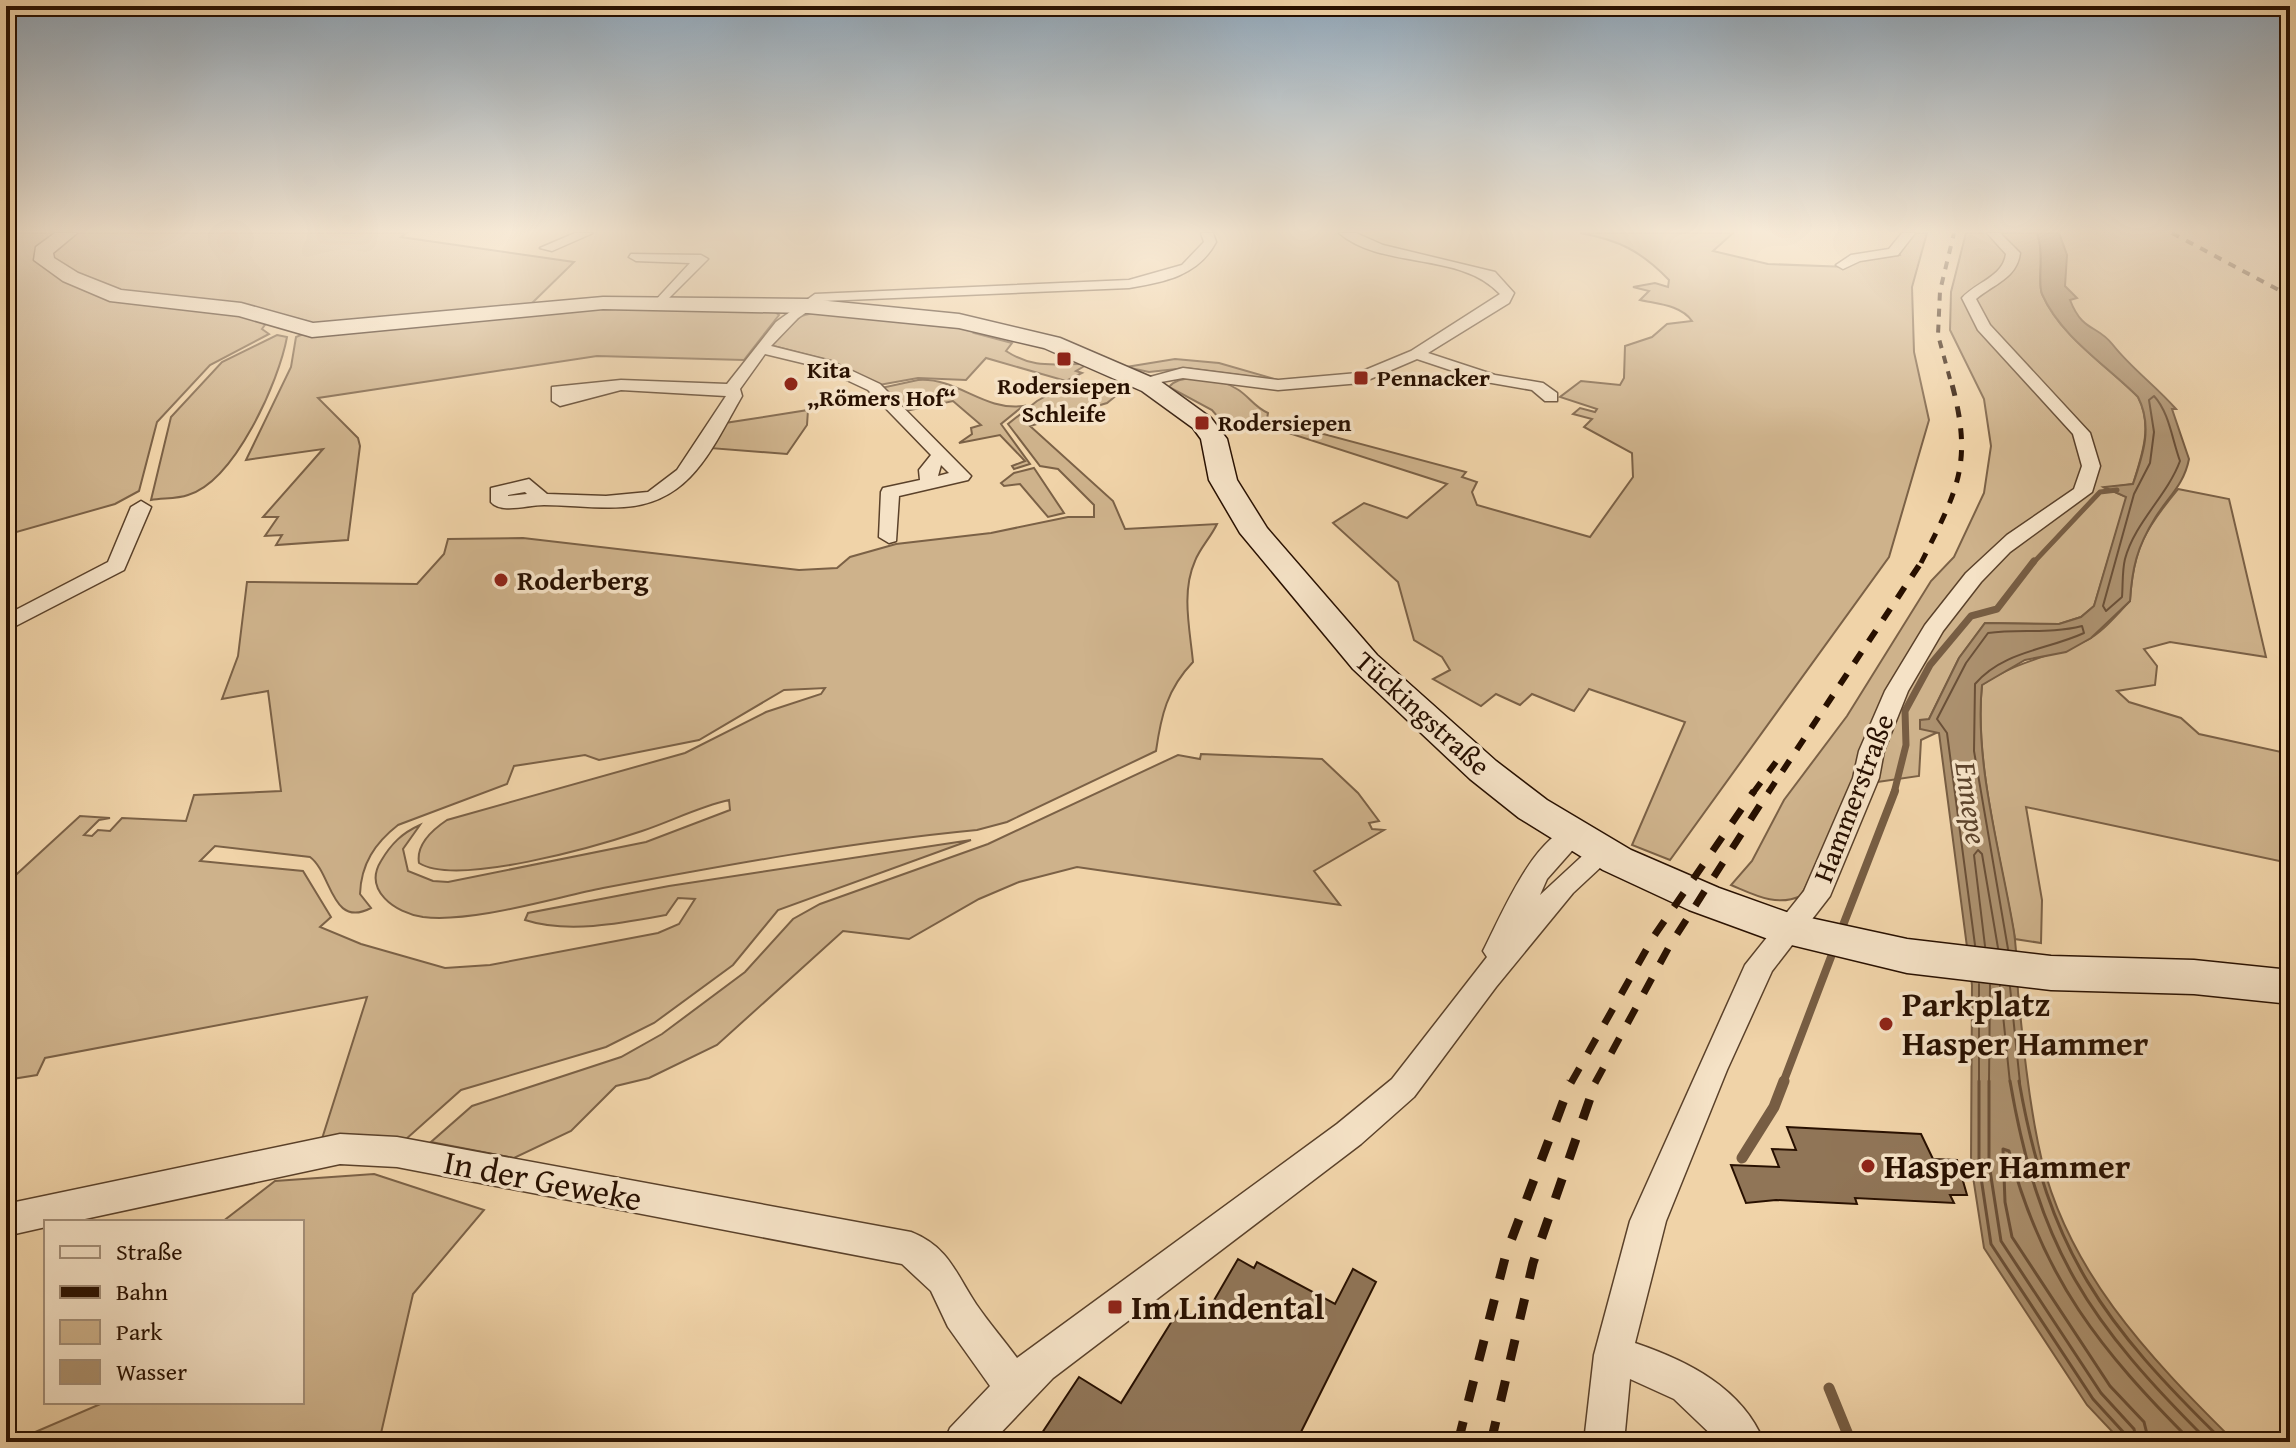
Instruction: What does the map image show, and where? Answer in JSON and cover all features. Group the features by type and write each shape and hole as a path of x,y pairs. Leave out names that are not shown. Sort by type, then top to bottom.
{"street":[{"name":"Tückingstraße","path":"158,301 241,310 312,330 603,303 804,306 989,326 1064,348 1145,383 1202,423 1214,439 1223,480 1255,533 1365,662 1483,770 1588,844 1691,894 1800,932 1920,958 2051,973 2194,977 2290,987"},
{"path":"732,389 779,326 814,301"},
{"path":"1145,383 1183,373 1239,382 1318,384 1383,371 1496,307 1501,301"},
{"name":"Hammerstraße","path":"1604,1442 1613,1355 1648,1221 1672,1159 1760,965 1800,932 1800,920 1816,896 1853,812 1866,778 1868,758 1895,692 1918,656 1991,559 2083,492 2089,479 2091,466 2081,433 1983,327 1970,301"},
{"path":"761,348 825,364 874,387 962,476 890,492 889,537"},
{"path":"1416,354 1492,379 1537,386 1551,397"},
{"path":"621,385 732,389"},
{"path":"542,499 641,500 661,494 681,475 728,406 734,396 732,389"},
{"path":"930,483 928,470 939,456"},
{"path":"6,624 117,566 141,507"},
{"path":"964,1442 1014,1386 1403,1088 1485,979 1563,886 1588,844"},
{"name":"In der Geweke","path":"6,1220 340,1149 397,1152 911,1249 944,1279 961,1314 1014,1386"},
{"path":"1613,1355 1662,1370 1691,1386 1718,1407 1744,1442"}],"green space":[{"path":"6,301 535,301 526,309 620,305 775,312 779,315 744,360 597,356 318,398 358,438 360,446 348,540 276,545 282,535 265,536 278,517 263,517 323,449 246,460 291,367 296,337 306,333 267,322 262,329 269,334 210,365 157,422 139,491 115,504 6,535"},
{"path":"1643,301 1912,301 1914,352 1929,420 1889,557 1670,860 1632,845 1685,722 1589,689 1574,711 1532,694 1520,705 1496,694 1481,706 1433,679 1450,670 1442,657 1414,640 1398,582 1333,523 1364,503 1407,518 1447,484 1270,427 1259,431 1230,431 1212,410 1169,387 1175,382 1192,378 1222,382 1237,389 1268,413 1267,419 1466,472 1462,477 1477,482 1472,492 1477,505 1590,537 1633,477 1632,453 1584,427 1592,419 1573,414 1580,408 1595,412 1597,409 1560,397 1581,381 1620,385 1624,378 1625,346 1652,337 1667,324 1692,321 1675,308"},
{"path":"1951,301 2046,301 2072,337 2138,397 2145,419 2140,462 2133,484 2105,488 2127,497 2094,606 2081,617 2059,624 1985,623 1959,658 1929,719 1938,732 1921,740 1919,776 1857,785 1801,896 1774,900 1757,896 1731,885 1752,861 1784,800 1847,716 1931,581 1954,557 1984,493 1991,446 1984,399 1950,330"},
{"path":"813,313 977,330 974,333 1012,343 1006,351 1027,361 1088,364 1076,371 1082,373 1066,381 986,358 966,380 918,378 879,385 827,360 770,345 801,316"},
{"path":"277,335 287,337 265,403 222,471 205,486 188,495 151,500 171,417 222,362"},
{"path":"1175,359 1219,363 1278,380 1186,368 1149,372 1126,367"},
{"path":"918,380 945,384 995,404 1023,406 1001,424 1030,464 1014,469 1012,466 1025,461 1000,435 959,443 972,434 971,428 981,425 953,401 906,411 881,388"},
{"path":"1071,382 1115,388 1117,395 1107,403 1030,426 1113,501 1125,529 1217,524 1197,556 1188,585 1193,662 1171,693 1156,751 1007,822 977,830 743,863 465,916 443,918 412,915 393,905 379,890 376,872 381,861 402,835 420,825 403,849 408,871 433,881 448,882 646,842 730,810 729,800 594,846 528,862 464,870 438,869 419,863 423,844 447,820 685,753 766,712 821,694 825,688 784,690 699,740 599,760 585,755 514,766 507,784 398,825 382,839 366,864 360,894 371,908 358,912 348,911 340,905 310,857 215,846 200,861 303,871 331,917 320,927 361,944 445,968 490,965 658,933 679,924 695,899 678,898 666,915 596,926 542,924 525,920 528,913 669,886 971,840 778,910 733,965 654,1023 606,1047 461,1090 405,1140 380,1136 320,1145 367,997 45,1058 37,1075 6,1080 6,884 80,816 110,818 99,820 84,835 92,836 98,830 110,831 122,818 186,821 194,795 281,791 268,691 222,699 238,656 247,582 417,584 444,554 448,539 523,538 799,570 837,568 850,557 896,544 991,533 1068,517 1094,517 1094,505 1058,469 1040,466 1008,424 1037,401"},
{"path":"808,410 807,425 787,454 709,448 725,423"},
{"path":"1034,468 1064,513 1048,517 1020,484 1004,486 1001,483 1014,473"},
{"path":"2178,489 2229,499 2266,657 2170,642 2144,649 2157,666 2155,685 2117,691 2129,702 2181,718 2199,734 2290,754 2290,860 2284,862 2026,807 2042,900 2041,943 2015,939 1985,779 1982,685 2007,670 2087,640 2110,622 2130,601 2134,567 2143,540"},
{"path":"1201,754 1322,759 1358,793 1379,821 1369,823 1372,829 1384,830 1314,871 1340,905 1077,867 1019,882 979,899 909,939 843,931 717,1045 649,1078 616,1086 571,1131 514,1158 431,1142 472,1106 621,1057 662,1034 745,972 793,919 820,904 988,844 1178,755 1200,759"},
{"path":"374,1174 484,1210 413,1294 379,1442 12,1442 100,1404 304,1404 304,1220 225,1220 275,1181"}],"water":[{"name":"Ennepe","path":"2046,301 2070,301 2080,318 2107,338 2176,409 2172,409 2189,459 2179,484 2155,518 2140,548 2130,601 2091,638 2066,652 2025,660 1982,685 1985,777 2014,932 2031,1106 2050,1188 2088,1270 2141,1343 2235,1442 2122,1442 2087,1405 1984,1248 1971,1164 1972,985 1939,733 1920,729 1920,720 1929,719 1959,658 1985,623 2059,624 2081,617 2094,606 2126,497 2104,487 2133,484 2146,430 2138,397 2072,337"}],"building":[{"name":"Hasper Hammer","path":"1787,1127 1921,1134 1933,1159 1957,1160 1967,1195 1950,1195 1954,1203 1855,1198 1857,1204 1776,1200 1746,1203 1731,1165 1779,1167 1772,1149 1796,1150"},
{"path":"1238,1259 1254,1268 1257,1262 1335,1304 1353,1269 1376,1282 1296,1442 1036,1442 1079,1377 1121,1403 1180,1308 1202,1321"}],"waterway":[{"path":"2033,563 2100,492 2117,490"},
{"path":"1894,793 1906,745 1905,711 1930,665 1971,616 1997,609 2034,561"},
{"path":"1840,933 1895,791"},
{"path":"1783,1083 1834,949"},
{"path":"1742,1158 1774,1107 1784,1081"},
{"path":"1829,1388 1851,1442"}],"railway":[{"path":"1940,301 1938,335 1950,379"},
{"path":"1922,561 1945,514 1959,473 1961,431 1950,377"},
{"path":"1768,793 1922,561"},
{"path":"1753,793 1776,762"},
{"path":"1571,1083 1654,936 1754,791"},
{"path":"1596,1081 1670,945 1769,791"},
{"path":"1458,1442 1506,1254 1571,1081"},
{"path":"1491,1442 1533,1263 1596,1081"}],"place":[{"name":"Rodersiepen Schleife","path":"1064,359"},
{"name":"Pennacker","path":"1361,378"},
{"name":"Kita „Römers Hof“","path":"791,384"},
{"name":"Rodersiepen","path":"1202,423"},
{"name":"Roderberg","path":"501,580"},
{"name":"Parkplatz Hasper Hammer","path":"1886,1024"},
{"name":"Hasper Hammer","path":"1868,1166"},
{"name":"Im Lindental","path":"1115,1307"}]}
